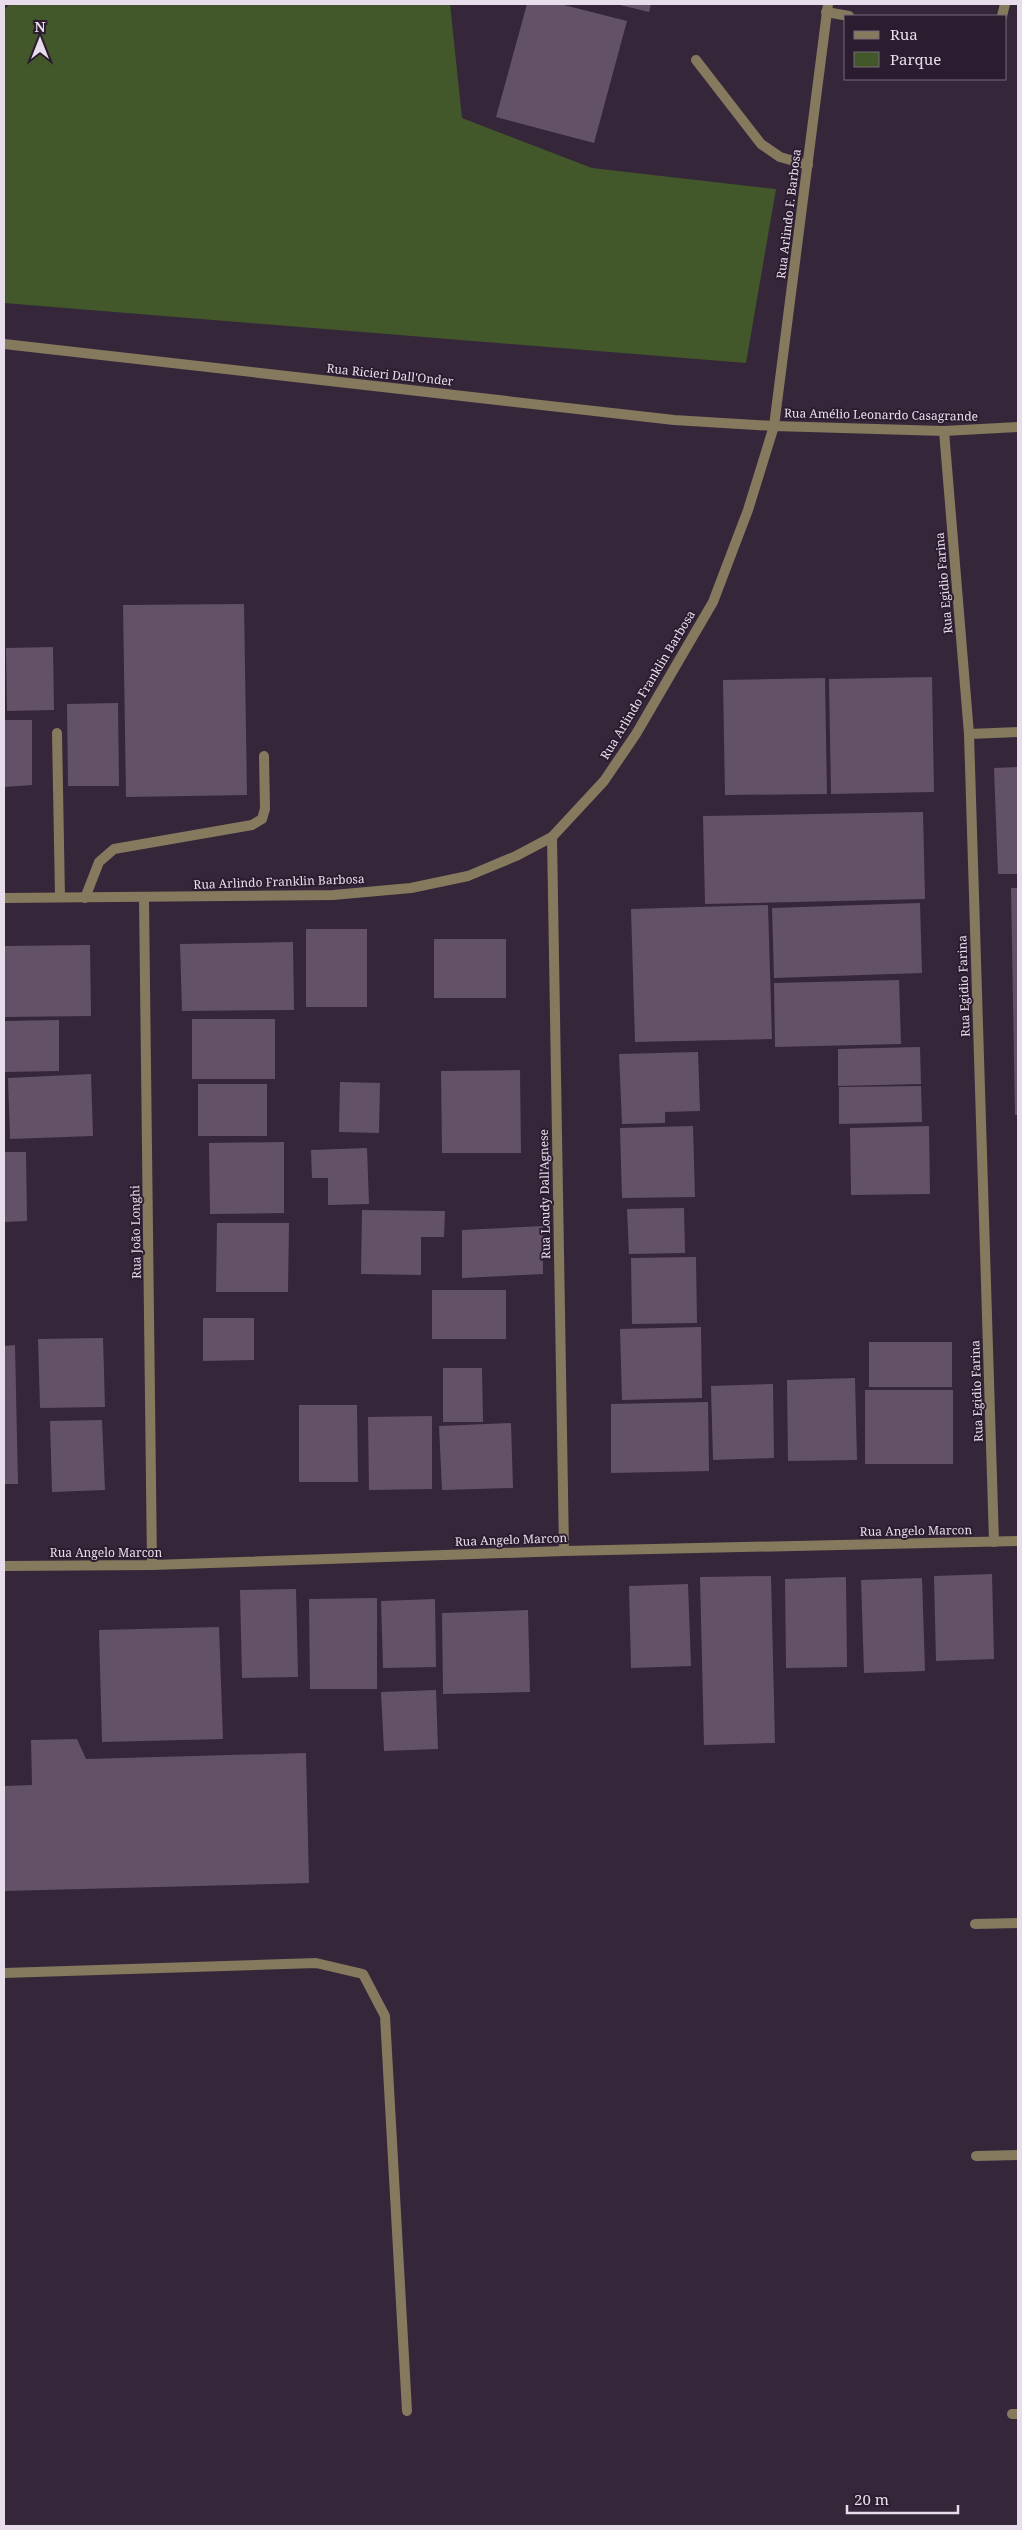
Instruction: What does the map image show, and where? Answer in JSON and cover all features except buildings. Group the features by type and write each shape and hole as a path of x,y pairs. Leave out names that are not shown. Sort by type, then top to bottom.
{"street":[{"path":"827,8 846,15"},
{"name":"Rua Arlindo F. Barbosa","path":"774,426 827,8"},
{"path":"696,60 761,144 780,157 808,165"},
{"name":"Rua Ricieri Dall'Onder","path":"4,344 674,420 774,426"},
{"name":"Rua Amélio Leonardo Casagrande","path":"774,426 944,431 1018,427"},
{"name":"Rua Arlindo Franklin Barbosa","path":"4,898 333,896 411,888 468,876 516,856 552,837 610,773 666,684 712,602 748,510 774,426"},
{"name":"Rua Egidio Farina","path":"944,431 969,734 994,1542"},
{"path":"57,732 60,897"},
{"path":"969,734 1018,732"},
{"path":"85,898 99,862 114,848 252,825 262,819 265,809 264,756"},
{"name":"Rua Loudy Dall'Agnese","path":"552,837 564,1551"},
{"name":"Rua João Longhi","path":"144,898 152,1565"},
{"name":"Rua Angelo Marcon","path":"4,1566 152,1565 564,1551 1018,1541"},
{"path":"975,1924 1018,1923"},
{"path":"4,1973 316,1963 363,1974 385,2016 407,2411"},
{"path":"976,2156 1018,2155"}],"green space":[{"path":"10,4 450,4 462,118 592,168 776,189 746,363 4,303 4,10"}]}
